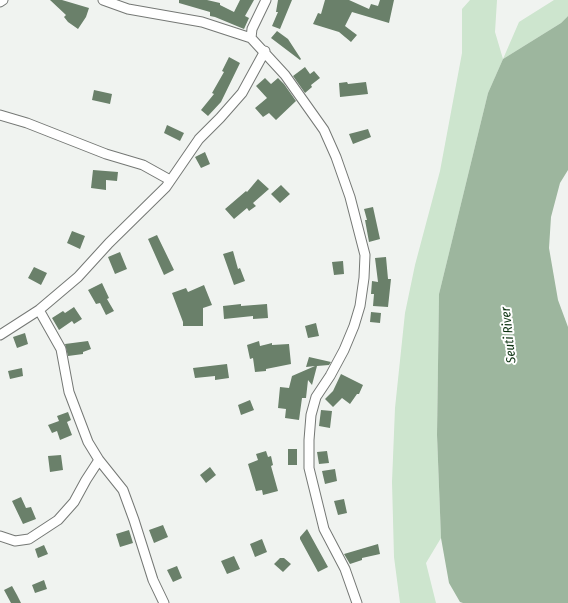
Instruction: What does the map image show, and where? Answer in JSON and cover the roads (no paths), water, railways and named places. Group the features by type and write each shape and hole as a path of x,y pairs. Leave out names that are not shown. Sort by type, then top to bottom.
{"street":[{"path":"103,0 128,9 202,22 251,38 265,51 285,75 309,107 332,145 350,197 365,255 363,285 360,306 344,350 330,376 316,397 311,415 309,468 324,529 345,569 357,603"},
{"path":"251,38 252,29 266,0"},
{"path":"0,334 39,310 78,277 109,243 166,187 199,139 242,93 265,51"},
{"path":"0,115 27,123 106,154 143,165 170,180"},
{"path":"39,310 61,349 69,392 88,442 99,460 123,490 153,580 164,603"},
{"path":"0,536 15,541 29,539 58,520 74,502 99,460"}],"water":[{"name":"Seuti River","path":"568,16 568,170 560,183 551,217 549,248 558,300 568,327 568,603 463,603 460,602 449,583 441,538 437,435 439,294 488,93 503,59 561,23"}]}
